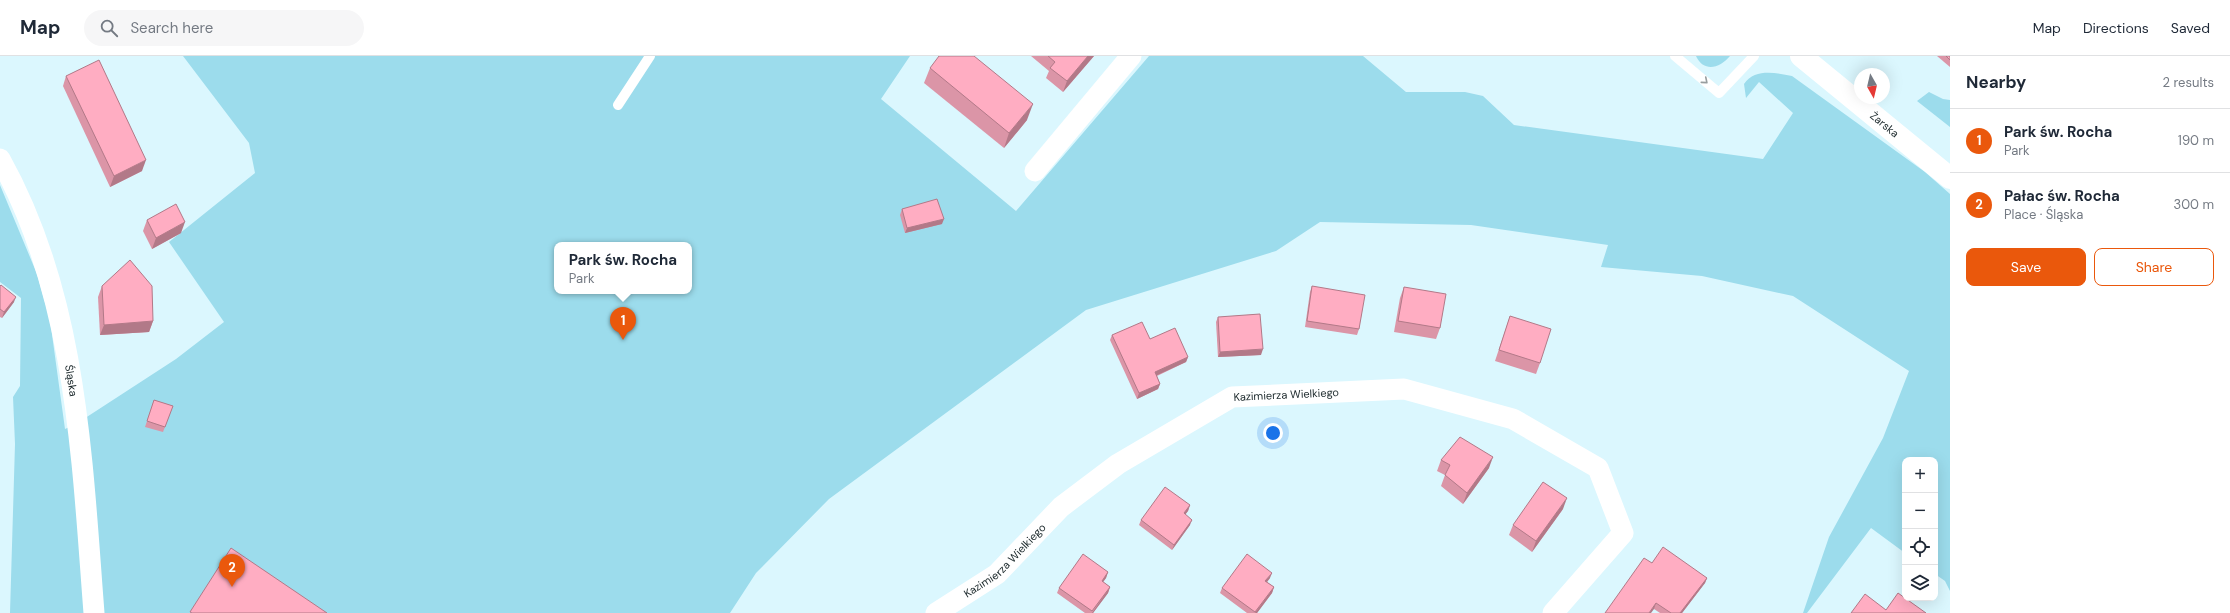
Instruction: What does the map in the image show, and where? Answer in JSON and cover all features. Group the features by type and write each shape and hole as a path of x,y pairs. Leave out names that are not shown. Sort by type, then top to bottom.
{"street":[{"path":"1035,171 1130,56"},
{"name":"Żarska","path":"1801,56 1950,178"},
{"name":"Śląska","path":"0,159 19,197 47,267 64,336 85,494 94,613"},
{"name":"Kazimierza Wielkiego","path":"936,613 997,574 1062,507 1118,464 1232,397 1404,388 1513,419 1598,468 1624,533 1553,613"}],"lane":[{"path":"618,105 650,56"},
{"path":"1675,56 1719,93 1754,56"}],"shaded area":[{"path":"183,56 910,56 881,99 1016,211 1149,56 1363,56 1406,92 1465,92 1483,96 1514,125 1763,159 1793,113 1759,82 1746,98 1744,84 1754,76 1766,73 1792,76 1925,172 1950,194 1950,591 1945,581 1938,576 1938,457 1902,457 1902,551 1871,528 1807,613 1803,613 1829,537 1883,438 1909,371 1793,296 1702,276 1601,267 1608,245 1471,225 1320,222 1276,251 1086,310 829,499 756,573 730,613 10,613 15,444 13,397 20,386 21,298 0,282 0,185 37,274 50,320 65,429 76,424 176,359 224,322 169,242 255,173 249,143"},
{"path":"1696,56 1730,56 1717,66 1708,67 1703,65"},
{"path":"1929,92 1943,99 1950,100 1950,127 1917,101"}],"building":[{"path":"939,56 974,56 1033,104 1009,133 930,68"},
{"path":"1048,56 1088,56 1067,81 1050,68 1055,62"},
{"path":"99,60 146,160 114,176 66,76"},
{"path":"937,199 944,219 907,228 902,209"},
{"path":"176,204 185,222 156,238 147,220"},
{"path":"130,260 152,286 153,321 104,325 102,286"},
{"path":"1,285 16,297 4,312 0,309"},
{"path":"1312,286 1365,295 1359,329 1307,321"},
{"path":"1404,287 1446,294 1440,328 1398,321"},
{"path":"1260,314 1263,349 1220,352 1218,317"},
{"path":"1510,316 1551,329 1540,363 1499,350"},
{"path":"1142,322 1150,339 1175,328 1188,357 1155,372 1160,384 1139,393 1112,335"},
{"path":"154,400 173,406 165,427 147,421"},
{"path":"1460,437 1493,457 1467,493 1445,475 1450,465 1441,460"},
{"path":"1543,482 1567,498 1536,541 1513,525"},
{"path":"1165,487 1190,505 1184,513 1192,520 1174,545 1141,520"},
{"path":"1663,547 1707,578 1680,613 1671,613 1656,603 1649,613 1605,613 1644,558 1652,563"},
{"path":"231,548 327,613 190,612"},
{"path":"1083,554 1108,572 1102,581 1110,587 1092,611 1059,588"},
{"path":"1247,554 1272,573 1265,581 1274,587 1255,612 1222,588"},
{"path":"1898,593 1902,596 1902,601 1909,601 1926,613 1851,613 1865,594 1886,610"}],"place":[{"name":"Park św. Rocha","path":"623,340"},
{"name":"Pałac św. Rocha","path":"232,587"}]}
